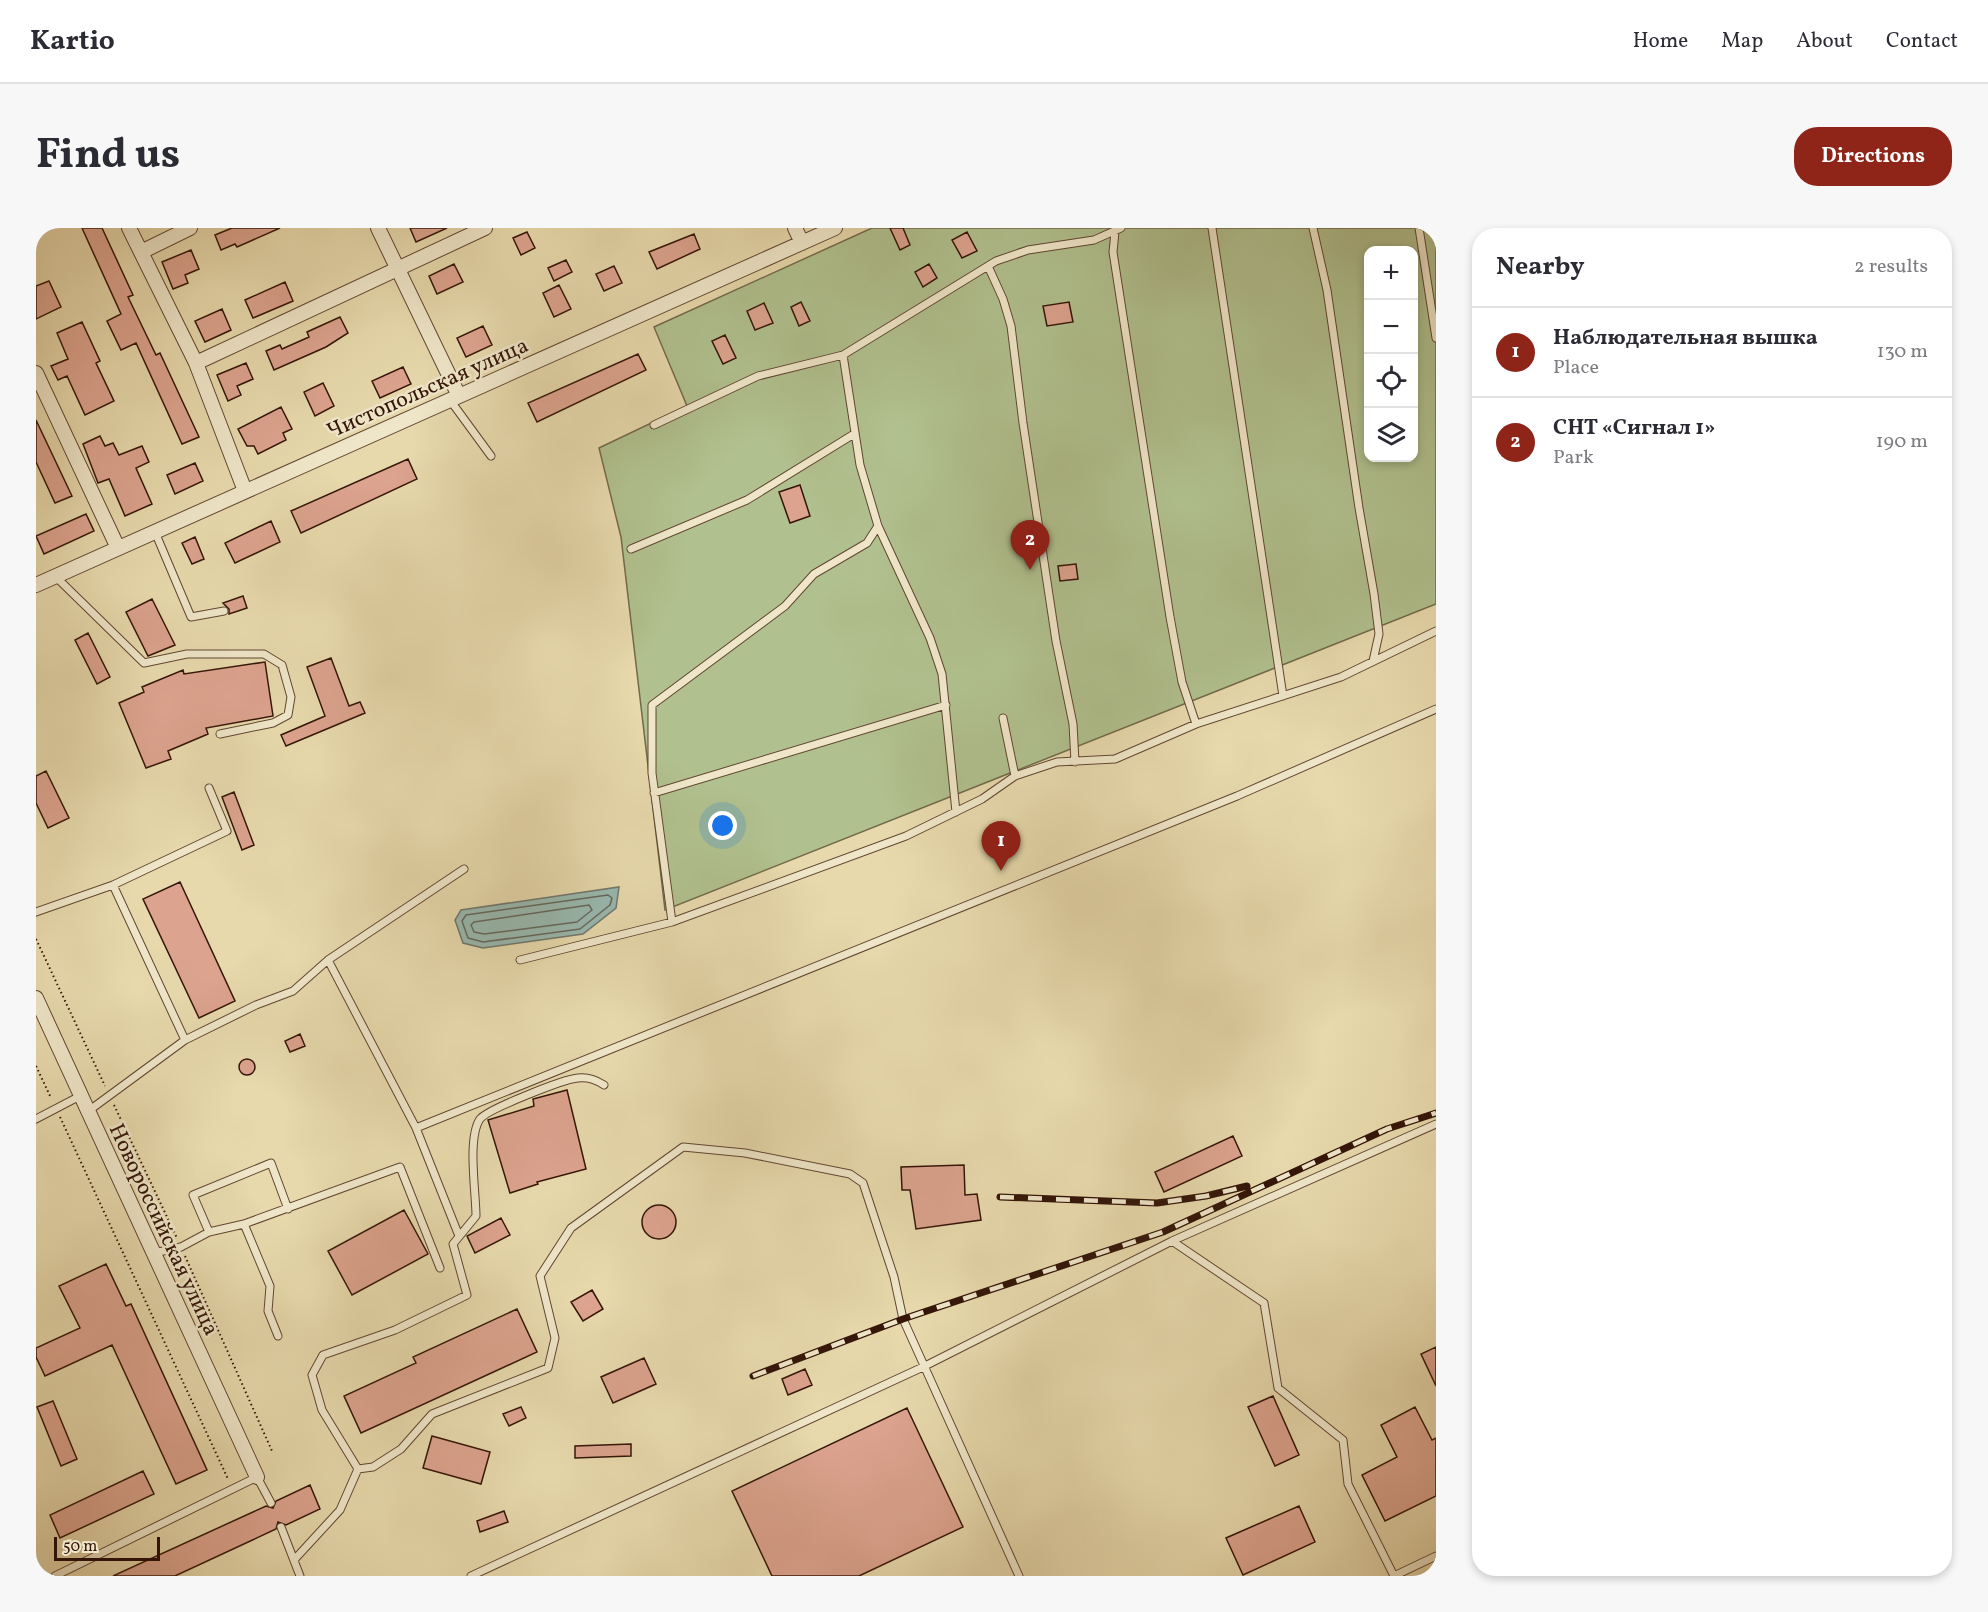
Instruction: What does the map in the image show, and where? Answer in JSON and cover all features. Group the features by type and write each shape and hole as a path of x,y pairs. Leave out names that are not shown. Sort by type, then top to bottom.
{"street":[{"path":"129,228 196,363 245,491"},
{"path":"141,252 190,228"},
{"path":"378,228 454,398"},
{"path":"196,363 485,228"},
{"path":"795,228 802,243"},
{"name":"Чистопольская улица","path":"36,585 835,228"},
{"path":"36,373 118,548"},
{"name":"Новороссийская улица","path":"36,998 257,1477"}],"lane":[{"path":"1212,228 1283,696"},
{"path":"1313,228 1327,290 1374,594 1379,634 1373,661"},
{"path":"1419,228 1436,338"},
{"path":"1118,230 1113,252 1170,617 1182,682 1196,724"},
{"path":"654,424 758,376 843,355 988,266 1028,250 1077,243 1118,230"},
{"path":"988,266 1003,299 1011,327 1056,641 1073,724 1075,762"},
{"path":"843,355 860,465 878,526 936,653 942,674 956,812"},
{"path":"454,398 490,456"},
{"path":"631,549 747,500 854,434"},
{"path":"672,922 652,772 652,705 785,606 814,574 867,543 878,526"},
{"path":"154,532 191,617 224,611"},
{"path":"56,577 144,663 187,654 264,654 282,665 291,697 288,715 273,723 220,734"},
{"path":"520,960 672,922 906,836 982,799 1015,776 1057,762 1115,759 1196,724 1341,677 1436,632"},
{"path":"654,792 946,705"},
{"path":"416,1128 1238,796 1436,709"},
{"path":"1003,718 1015,776"},
{"path":"36,912 113,885 227,831 209,788"},
{"path":"87,1112 185,1040 256,1005 293,991 328,960 464,869"},
{"path":"113,885 185,1040"},
{"path":"328,960 416,1128 459,1236"},
{"path":"358,1469 322,1410 312,1375 323,1355 395,1330 467,1295 453,1244 476,1216 474,1136 481,1118 506,1103 577,1078 594,1079 604,1086"},
{"path":"36,1119 80,1096"},
{"path":"471,1576 923,1367 1172,1241 1436,1124"},
{"path":"358,1469 373,1467 401,1449 432,1414 548,1368 555,1338 540,1276 571,1228 682,1147 768,1157 850,1174 863,1183 894,1277 903,1319 1019,1576"},
{"path":"209,1232 193,1195 271,1163 288,1209"},
{"path":"154,1253 181,1247 209,1232 244,1224 400,1167 440,1268"},
{"path":"244,1224 270,1286 268,1311 278,1336"},
{"path":"1172,1241 1264,1303 1278,1388 1343,1440 1348,1484 1394,1576 1436,1556"},
{"path":"294,1560 340,1510 358,1469"},
{"path":"55,1576 257,1477 271,1503"},
{"path":"281,1527 300,1576"}],"path":[{"path":"36,939 181,1247 272,1451"},
{"path":"36,1066 232,1489"}],"green space":[{"path":"872,228 1436,228 1436,604 665,910 621,537 599,448 687,406 654,327"}],"water":[{"path":"619,887 616,908 583,934 483,948 463,943 455,920 461,910"}],"building":[{"path":"82,228 102,228 133,295 128,297 156,355 160,353 199,437 182,444 136,343 121,350 107,321 121,314"},
{"path":"232,228 280,228 237,247 235,244 221,250 215,235"},
{"path":"410,228 447,228 416,242"},
{"path":"890,228 903,228 910,245 900,250"},
{"path":"527,232 535,248 521,255 513,238"},
{"path":"967,232 977,251 962,258 952,240"},
{"path":"694,234 700,249 657,269 649,252"},
{"path":"191,250 199,269 185,275 188,283 173,289 162,262"},
{"path":"566,260 572,272 554,281 548,268"},
{"path":"454,264 463,282 437,294 429,276"},
{"path":"929,264 937,278 923,287 915,272"},
{"path":"614,266 622,283 604,291 596,274"},
{"path":"49,281 61,307 36,319 36,286"},
{"path":"285,282 293,301 253,318 245,300"},
{"path":"559,285 571,309 554,317 543,293"},
{"path":"801,302 810,321 799,326 791,307"},
{"path":"1069,302 1073,322 1047,326 1043,306"},
{"path":"764,303 773,323 755,330 747,311"},
{"path":"222,309 231,330 205,342 195,321"},
{"path":"340,317 348,333 326,347 274,370 266,351 280,345 282,349 309,337 307,332"},
{"path":"82,322 100,361 96,363 114,401 85,415 67,376 58,380 51,366 68,359 57,333"},
{"path":"483,326 492,345 466,357 457,338"},
{"path":"725,335 736,358 723,364 712,341"},
{"path":"638,354 646,370 537,422 528,403"},
{"path":"246,363 253,379 237,386 241,395 228,401 217,375"},
{"path":"403,367 411,384 380,398 372,381"},
{"path":"323,383 334,406 315,416 304,392"},
{"path":"281,407 292,429 283,433 286,440 258,454 254,446 247,446 238,429"},
{"path":"36,420 72,496 55,503 36,462"},
{"path":"100,436 105,446 113,443 119,455 142,446 149,462 136,468 152,504 125,516 109,479 98,483 83,444"},
{"path":"408,459 417,479 301,533 291,511"},
{"path":"195,463 203,481 175,494 167,475"},
{"path":"800,485 810,516 790,523 779,492"},
{"path":"86,514 94,531 44,554 36,536"},
{"path":"271,521 280,542 235,563 225,543"},
{"path":"195,537 204,559 192,564 182,543"},
{"path":"1076,564 1078,579 1060,581 1058,566"},
{"path":"243,596 247,608 229,614 229,609 223,603"},
{"path":"152,599 175,645 148,656 126,612"},
{"path":"88,633 110,677 97,684 75,640"},
{"path":"331,658 349,706 360,702 365,713 286,746 281,735 325,716 307,667"},
{"path":"265,662 273,716 206,728 208,734 168,751 171,759 146,768 119,703 144,692 142,687 183,670 184,674"},
{"path":"46,771 69,818 48,828 36,803 36,776"},
{"path":"234,792 254,845 242,850 222,797"},
{"path":"180,882 235,1001 199,1018 143,899"},
{"path":"300,1034 305,1046 290,1052 285,1041"},
{"path":"244,1059 250,1059 255,1067 253,1073 244,1075 239,1070 239,1064"},
{"path":"567,1090 586,1169 537,1182 538,1184 510,1193 488,1120 534,1106 533,1099"},
{"path":"1233,1136 1242,1156 1164,1192 1155,1172"},
{"path":"964,1165 965,1195 977,1194 981,1220 916,1229 910,1190 902,1190 901,1167"},
{"path":"659,1205 671,1210 676,1222 671,1234 659,1239 647,1234 642,1222 647,1210"},
{"path":"404,1210 428,1254 352,1295 328,1251"},
{"path":"501,1218 510,1235 475,1253 467,1236"},
{"path":"106,1264 126,1306 131,1304 207,1470 176,1484 112,1345 45,1376 36,1357 36,1348 80,1328 59,1286"},
{"path":"592,1290 603,1309 583,1321 571,1302"},
{"path":"517,1309 537,1352 361,1433 344,1396 416,1363 413,1357"},
{"path":"1436,1347 1436,1386 1421,1354"},
{"path":"644,1358 656,1384 613,1403 601,1377"},
{"path":"805,1369 812,1385 788,1395 782,1379"},
{"path":"1273,1396 1299,1455 1275,1466 1248,1407"},
{"path":"53,1401 77,1459 61,1466 37,1407"},
{"path":"521,1407 526,1418 509,1426 503,1414"},
{"path":"1415,1407 1432,1440 1436,1438 1436,1496 1385,1521 1362,1475 1397,1457 1381,1425"},
{"path":"907,1408 963,1527 859,1576 772,1576 732,1491"},
{"path":"432,1436 490,1452 481,1484 423,1468"},
{"path":"631,1444 631,1456 575,1458 575,1446"},
{"path":"143,1471 154,1494 60,1538 50,1515"},
{"path":"310,1485 320,1509 286,1525 278,1522 276,1529 175,1576 113,1576 266,1506 273,1508 276,1501"},
{"path":"1299,1506 1315,1542 1243,1575 1226,1538"},
{"path":"504,1511 508,1522 480,1532 477,1521"}],"railway":[{"path":"753,1376 903,1319 1163,1232 1387,1129 1436,1113"},
{"path":"1000,1197 1157,1203 1206,1196 1247,1186"}],"place":[{"name":"СНТ «Сигнал 1»","path":"1030,570"},
{"name":"Наблюдательная вышка","path":"1001,871"}]}
